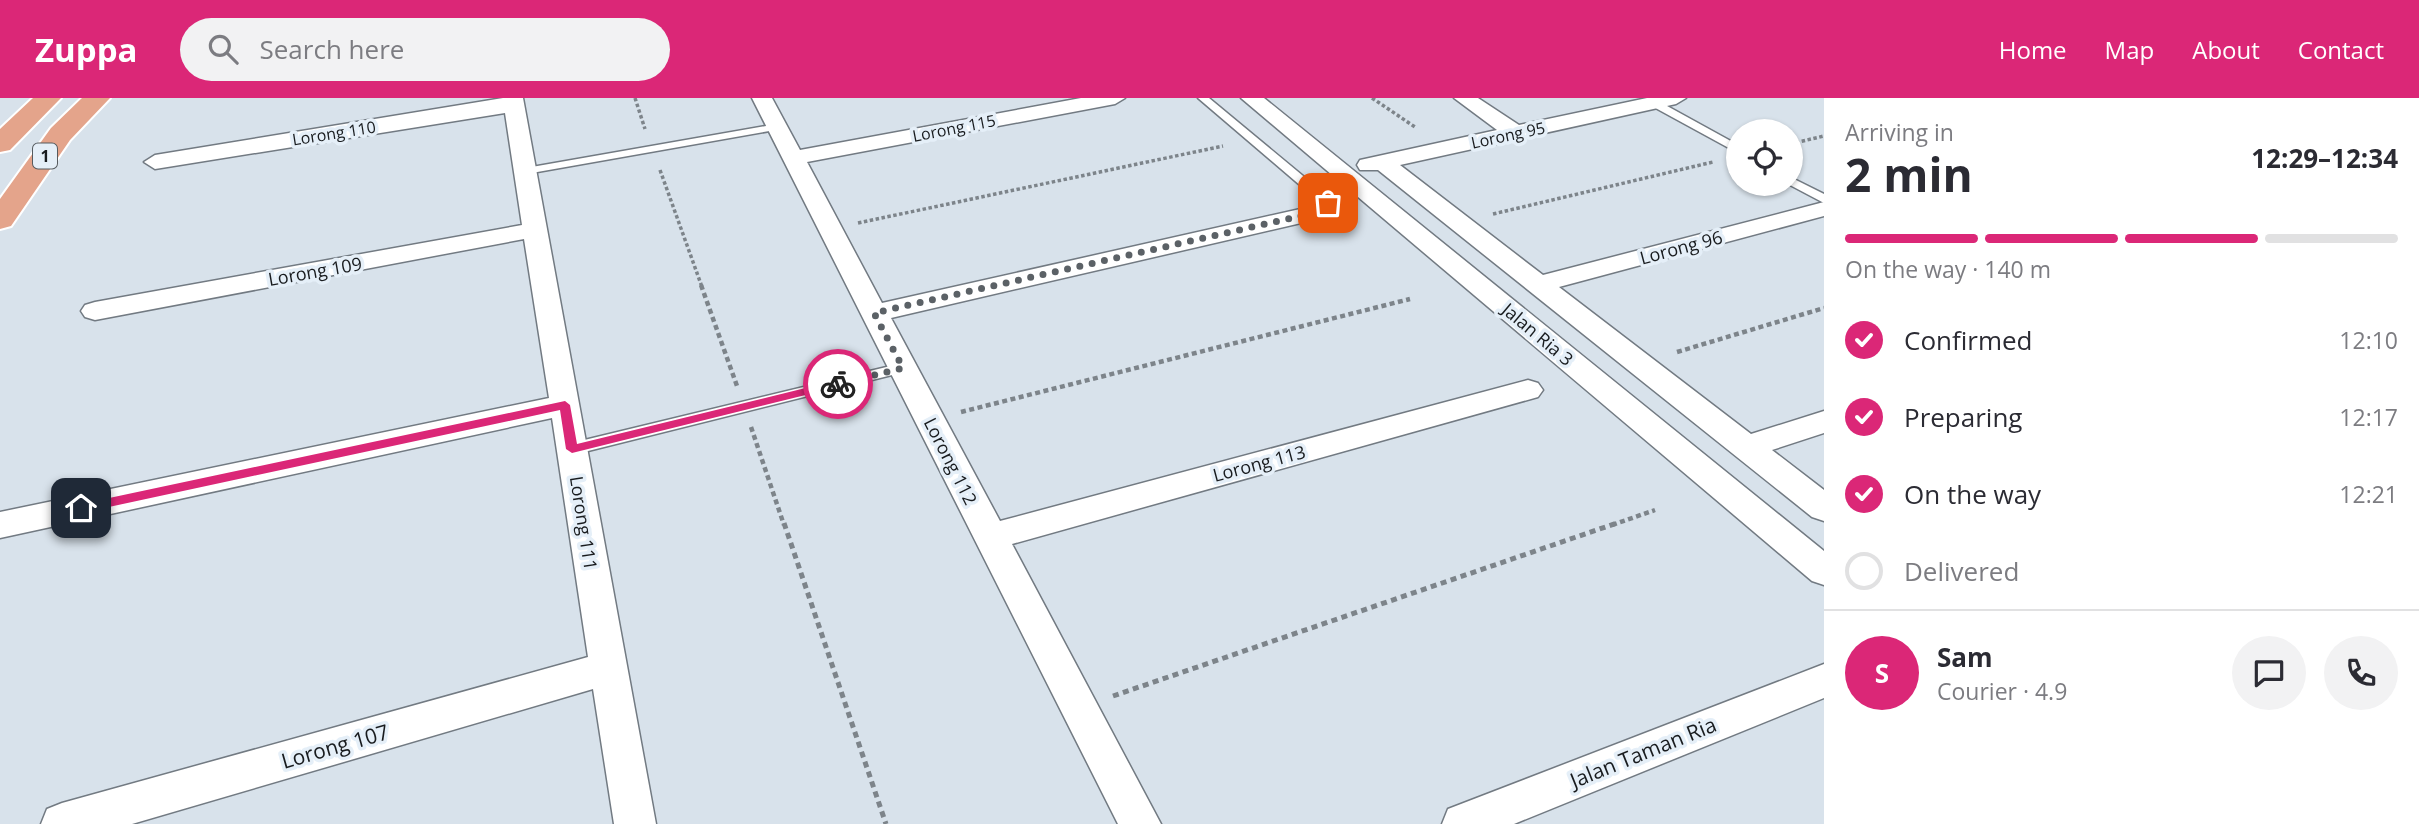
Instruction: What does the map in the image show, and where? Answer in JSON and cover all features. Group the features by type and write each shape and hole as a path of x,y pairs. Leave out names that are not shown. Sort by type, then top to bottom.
{"main road":[{"name":"1","path":"0,144 48,98"},
{"name":"1","path":"0,220 60,134 97,98"}],"street":[{"name":"Lorong 112","path":"762,98 1140,824"},
{"name":"Lorong 115","path":"794,158 1115,98"},
{"name":"Jalan Ria 3","path":"1251,98 1824,571"},
{"path":"1464,98 1516,133"},
{"name":"Lorong 95","path":"1340,171 1664,100"},
{"name":"Lorong 110","path":"155,162 514,101"},
{"name":"Lorong 111","path":"514,101 635,824"},
{"path":"1382,162 1824,508"},
{"name":"Lorong 96","path":"1538,284 1824,209"},
{"path":"874,313 1327,210"},
{"name":"Lorong 109","path":"95,311 536,230"},
{"name":"Lorong 113","path":"990,537 1528,390"},
{"path":"0,525 565,405"},
{"path":"1746,447 1824,422"},
{"name":"Lorong 107","path":"61,824 608,668"},
{"name":"Jalan Taman Ria","path":"1463,824 1824,681"}],"lane":[{"path":"1203,98 1328,203 1327,210"},
{"path":"1664,100 1726,142"},
{"path":"526,171 777,127"},
{"path":"1803,187 1824,199"},
{"path":"572,449 903,368"}],"path":[{"path":"635,98 886,824"},
{"path":"1372,98 1446,148"},
{"path":"1803,141 1824,136"},
{"path":"830,229 1253,140"},
{"path":"1460,223 1724,159"},
{"path":"930,420 1409,299"},
{"path":"1639,363 1824,308"},
{"path":"1079,707 1655,510"}],"way so far":[{"path":"838,384 903,368 874,313 1327,210 1328,203"}],"route":[{"path":"81,508 565,405 572,449 838,384"}]}
